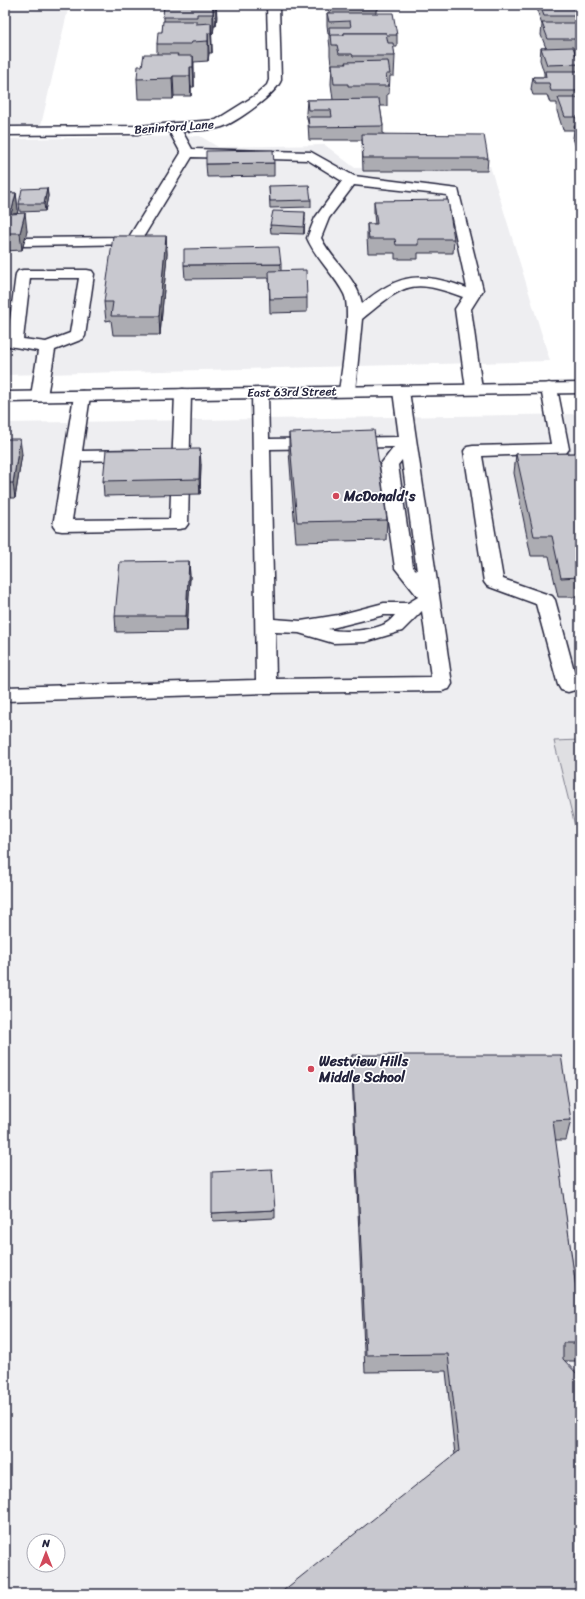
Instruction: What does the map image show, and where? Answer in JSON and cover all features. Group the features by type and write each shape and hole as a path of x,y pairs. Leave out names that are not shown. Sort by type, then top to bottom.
{"street":[{"name":"Beninford Lane","path":"5,131 174,128 219,124 260,98 273,86 276,73 273,5"},
{"path":"174,128 188,153"},
{"path":"188,153 311,156 350,180 453,192 475,290 463,309 474,389"},
{"path":"24,242 134,241 188,153"},
{"path":"347,391 354,318 354,298 330,263 319,252 314,238 322,218 350,180"},
{"path":"23,274 87,274 77,336 47,347 15,343 23,274"},
{"path":"354,318 396,286 408,283 420,282 450,287 471,295"},
{"path":"38,396 47,347"},
{"path":"549,388 560,449 473,451 494,582 545,600 568,685"},
{"name":"East 63rd Street","path":"5,397 580,388"},
{"path":"5,694 266,686 442,684 430,598 404,568 402,560 389,465 407,442 401,390"},
{"path":"260,393 266,686"},
{"path":"82,396 62,526 179,524 166,454 183,394"},
{"path":"261,444 407,442"},
{"path":"73,456 166,454"},
{"path":"264,625 302,627 333,637 364,636 395,627 412,609 430,598"}],"shaded area":[{"path":"5,5 69,5 41,125 5,125"},
{"path":"200,136 218,147 325,145 355,168 490,166 550,361 5,375 5,139"},
{"name":"Westview Hills Middle School","path":"580,414 580,1594 5,1594 5,423"},
{"path":"580,740 580,846 554,741"}],"building":[{"path":"164,5 216,6 213,6 213,14 197,14 197,17 163,17"},
{"path":"540,5 571,5 572,8 579,8 580,16 544,16"},
{"path":"327,13 393,13 397,35 387,35 386,33 344,33 344,35 330,36 329,27 351,27 350,21 329,22"},
{"path":"163,21 196,21 196,24 211,23 211,33 208,33 208,41 192,42 191,44 157,44 158,32 162,32"},
{"path":"542,23 580,23 580,32 577,32 580,39 548,39"},
{"path":"344,33 386,33 388,43 393,43 395,56 353,56 352,54 339,54 337,45 332,45 331,35 344,35"},
{"path":"573,47 576,55 580,55 580,64 547,65 541,48"},
{"path":"144,54 178,54 177,56 193,56 193,67 190,67 190,76 137,79 138,66 142,66"},
{"path":"388,61 390,74 386,74 388,86 348,86 348,84 334,84 332,64 346,64 345,62"},
{"path":"545,71 580,71 580,84 578,84 580,91 551,91 549,83 535,83 533,77 546,77"},
{"path":"558,98 580,98 580,117 565,117"},
{"path":"379,99 383,126 309,127 308,117 332,117 331,110 308,110 307,100"},
{"path":"574,126 580,126 580,141"},
{"path":"362,134 484,135 488,158 363,158"},
{"path":"273,150 274,163 206,164 206,151"},
{"path":"309,185 311,200 270,201 269,186"},
{"path":"47,188 44,204 19,204 22,189"},
{"path":"5,193 16,193 11,214 25,213 20,233 5,233"},
{"path":"448,200 454,239 418,239 418,245 396,245 395,239 369,239 367,224 377,224 374,201"},
{"path":"273,211 305,212 304,227 270,225"},
{"path":"113,236 166,236 159,316 111,316 113,302 104,302"},
{"path":"279,247 281,264 184,265 184,249"},
{"path":"306,270 307,298 270,299 269,271"},
{"name":"McDonald's","path":"374,430 387,520 297,522 289,433"},
{"path":"5,439 20,439 13,483 5,483"},
{"path":"200,449 199,479 103,481 106,450"},
{"path":"580,453 580,577 561,578 552,536 534,536 516,454"},
{"path":"189,561 186,616 115,616 120,562"},
{"path":"352,1055 561,1055 571,1120 553,1121 580,1317 580,1343 563,1343 563,1359 580,1377 580,1594 279,1594 459,1451 448,1354 366,1355"},
{"path":"272,1169 275,1210 212,1213 212,1172"}],"place":[{"name":"McDonald's","path":"336,496"},
{"name":"Westview Hills Middle School","path":"311,1069"}]}
